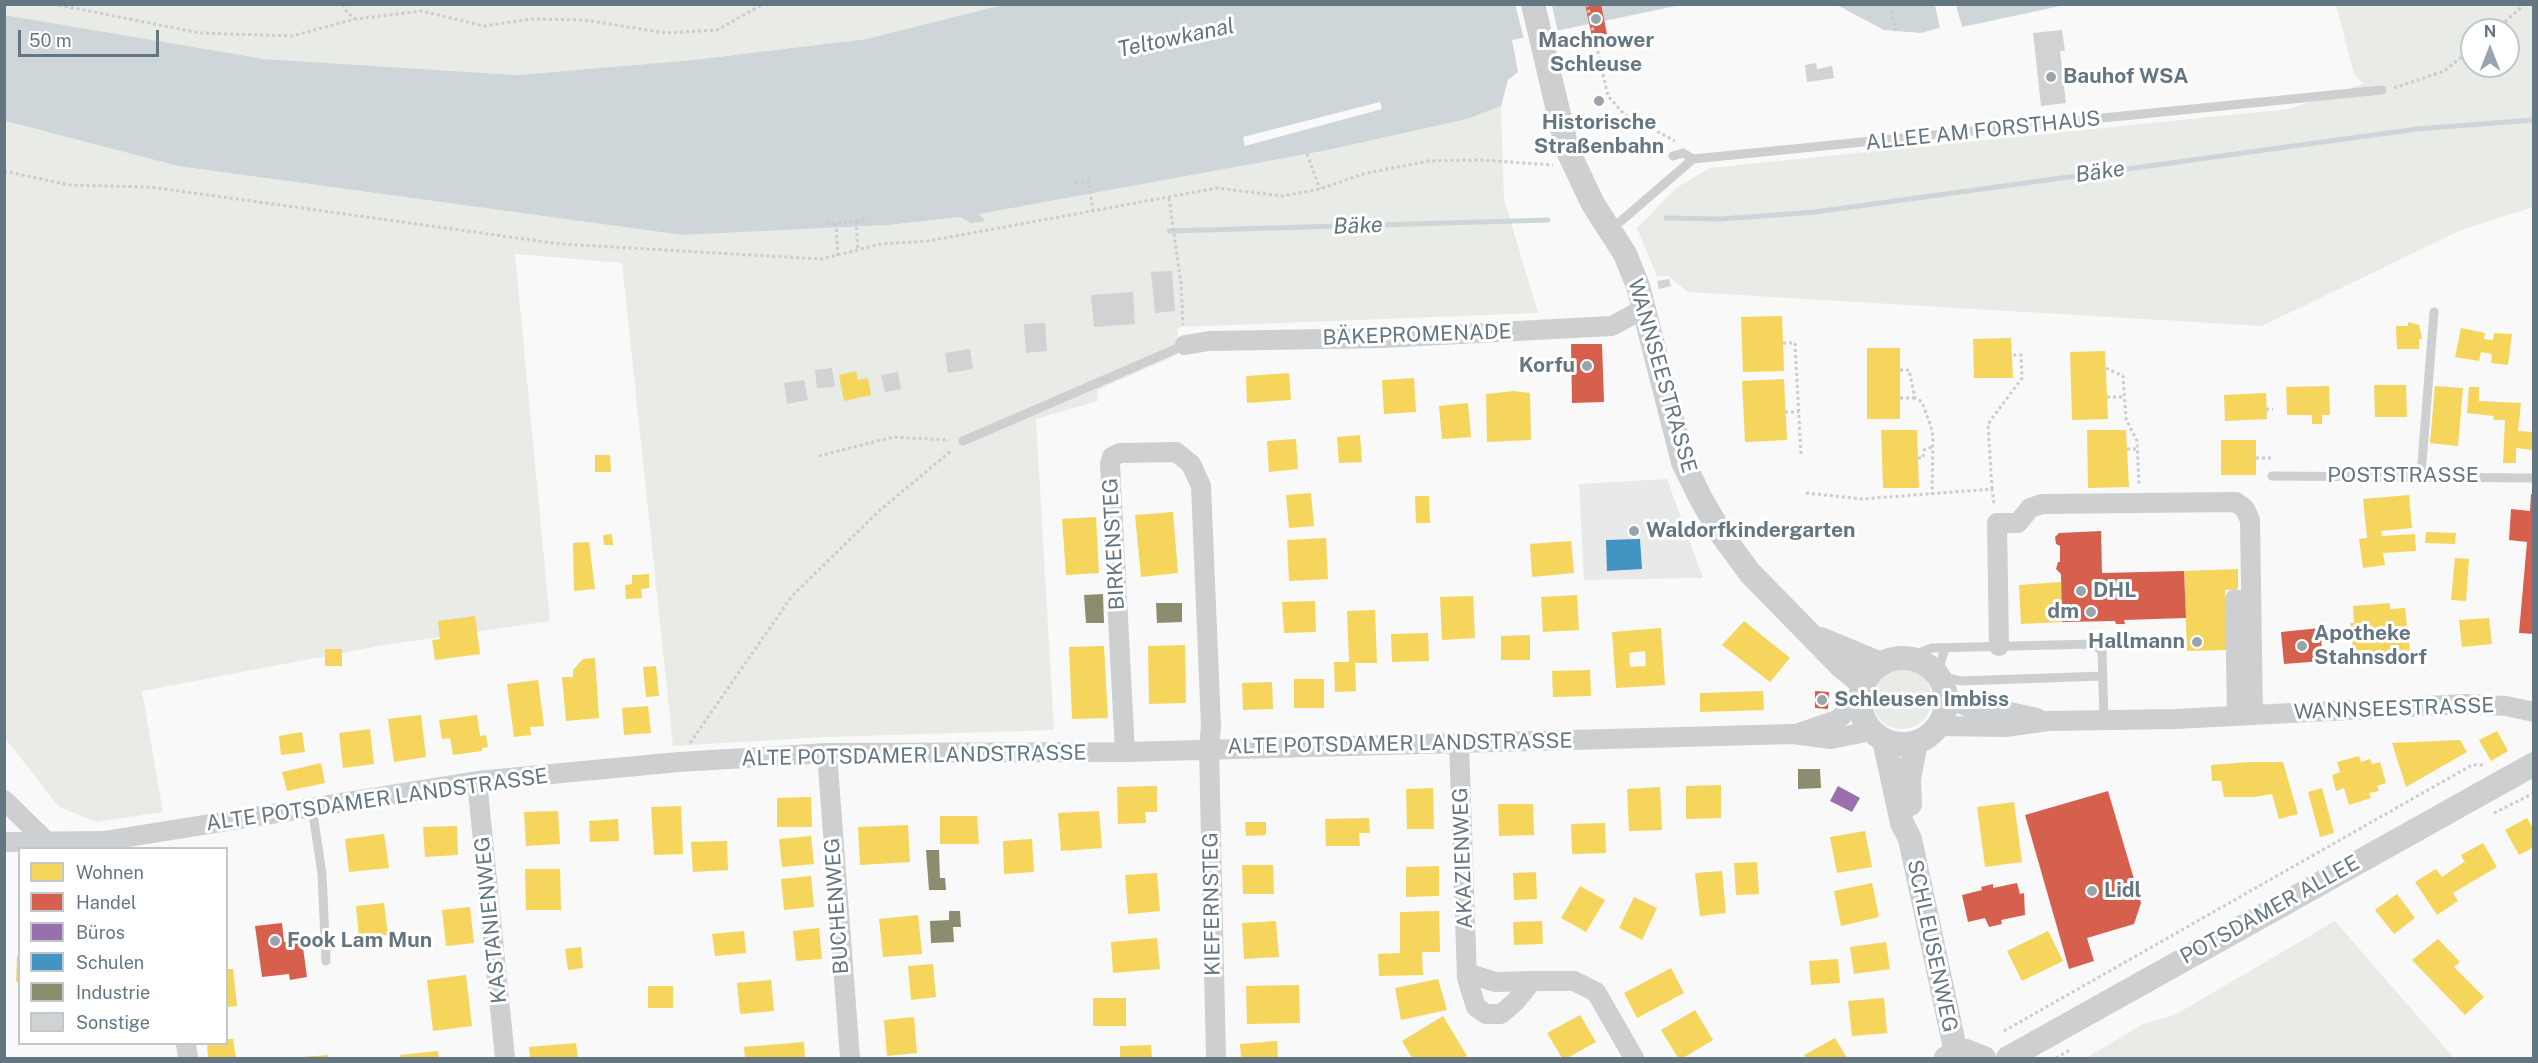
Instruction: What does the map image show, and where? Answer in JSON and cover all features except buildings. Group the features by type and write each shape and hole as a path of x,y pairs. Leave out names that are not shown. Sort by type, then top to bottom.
{"street":[{"name":"WANNSEESTRASSE","path":"1533,4 1572,164 1625,254 1645,311 1683,462 1722,535 1750,573 1842,668 1862,692"},
{"name":"BÄKEPROMENADE","path":"1185,345 1209,341 1384,338 1612,326 1634,314 1645,311"},
{"name":"BIRKENSTEG","path":"1125,753 1110,464 1112,457 1120,453 1176,452 1191,464 1200,480 1211,726 1209,749"},
{"path":"1999,646 1997,524 2018,523 2030,508 2042,504 2236,502 2245,509 2251,530 2245,715"},
{"path":"2235,599 2245,715"},
{"name":"WANNSEESTRASSE","path":"1810,635 1881,664"},
{"path":"1905,658 1917,660 1953,689 1938,726 1928,736 1916,742 1895,743 1878,735 1865,722 1862,692 1870,672 1881,664 1905,658"},
{"name":"WANNSEESTRASSE","path":"1953,689 1971,708 2010,712 2049,721"},
{"name":"ALTE POTSDAMER LANDSTRASSE","path":"1793,734 1838,720 1862,692"},
{"name":"WANNSEESTRASSE","path":"1938,726 2005,728 2049,721 2245,715 2466,704 2506,706 2534,712"},
{"name":"ALTE POTSDAMER LANDSTRASSE","path":"4,842 160,841 312,807 477,781 679,762 827,753 1125,753 1793,734 1831,739 1878,735"},
{"name":"SCHLEUSENWEG","path":"1878,735 1902,823 1910,839"},
{"name":"SCHLEUSENWEG","path":"1916,742 1909,779 1910,839 1951,1056"},
{"name":"AKAZIENWEG","path":"1459,743 1467,973 1476,1007 1486,1014 1500,1014 1515,1002 1532,981"},
{"name":"KIEFERNSTEG","path":"1209,749 1216,1059"},
{"name":"BUCHENWEG","path":"827,753 849,1059"},
{"name":"POTSDAMER ALLEE","path":"2008,1059 2534,764"},
{"name":"KASTANIENWEG","path":"477,781 505,1059"},
{"path":"4,800 47,842"},
{"path":"1467,973 1495,982 1574,981 1596,992 1635,1059"},
{"path":"1951,1056 1966,1052 1984,1059"}],"lane":[{"name":"ALLEE AM FORSTHAUS","path":"1672,156 1683,153 1693,159 2382,90"},
{"path":"1609,227 1621,221 1693,159"},
{"path":"2421,475 2434,312"},
{"path":"963,441 1185,345"},
{"name":"POSTSTRASSE","path":"2272,476 2421,475 2534,478"},
{"path":"1905,658 1932,648 2094,644 2102,651 2104,720"},
{"path":"1937,675 1946,648"},
{"path":"1953,689 2103,676"},
{"path":"312,807 322,874 326,962"}],"path":[{"path":"53,4 200,33 292,36 355,19 422,11 484,26 532,19 585,20 666,33 717,30 763,4"},
{"path":"343,4 347,12 355,19"},
{"path":"1587,4 1608,96 1624,114 1677,142 1693,159"},
{"path":"2509,18 2525,4"},
{"path":"1891,11 1896,31"},
{"path":"2382,90 2405,86 2444,71 2460,58"},
{"path":"1307,154 1320,189"},
{"path":"4,171 69,185 150,187 561,244 821,259 838,257 881,244 928,241 1073,214 1093,213 1217,188 1283,196 1320,189 1364,174 1428,161 1480,160 1560,166"},
{"path":"1075,183 1089,181 1093,213"},
{"path":"1169,198 1185,345"},
{"path":"826,224 867,220"},
{"path":"856,221 858,251"},
{"path":"836,223 838,257"},
{"path":"1783,343 1795,343 1801,455"},
{"path":"1997,524 1992,489 1988,424 2022,378 2021,355 2012,355"},
{"path":"2106,368 2123,376 2126,419 2138,448 2140,502"},
{"path":"1900,370 1909,370 1915,398"},
{"path":"2107,397 2124,397"},
{"path":"1900,398 1915,398 1922,402 1931,427 1932,494"},
{"path":"2266,409 2273,409"},
{"path":"1785,412 1799,412"},
{"path":"819,456 893,437 963,441"},
{"path":"679,762 792,596 879,511 963,441"},
{"path":"1918,459 1923,458 1924,450 1933,447"},
{"path":"2127,449 2138,448"},
{"path":"2256,458 2272,459"},
{"path":"1806,493 1862,499 1992,489"},
{"path":"2004,1032 2472,765 2496,765"}],"shaded area":[{"path":"4,5 1002,5 866,39 693,60 517,75 264,59 20,19 5,15"},
{"path":"2336,5 2533,5 2533,207 2461,230 2262,326 1688,292 1668,276 1657,276 1637,228 1676,188 1710,168 2289,109 2363,84 2354,74"},
{"path":"1501,106 1504,199 1538,313 1178,327 1177,355 1097,390 1098,401 1036,419 1054,730 826,737 673,746 622,263 515,254 550,621 384,645 142,691 163,812 96,822 59,807 5,738 4,121 178,166 682,235 889,225 960,217 1328,150 1467,119"},
{"name":"Waldorfkindergarten","path":"1667,479 1703,578 1584,580 1579,484"},
{"path":"1896,669 1908,669 1919,674 1927,682 1932,699 1930,711 1919,724 1908,729 1896,729 1885,724 1877,716 1872,705 1872,693 1877,682 1885,674"},
{"path":"2335,921 2454,1058 2086,1058 2143,1024 2175,1015"}],"water":[{"name":"Teltowkanal","path":"1002,5 1681,5 1512,40 1518,72 1508,80 1501,106 1467,119 1328,150 979,214 985,221 971,223 960,217 889,225 682,235 178,166 5,121 4,15 264,59 517,75 693,60 866,39"},
{"path":"1837,5 2065,5 1962,27 1944,30 1939,28 1921,33 1884,30"}],"pier":[{"path":"1513,5 1552,5 1558,33 1524,40 1516,7"},
{"path":"1935,5 1956,5 1963,30 1941,33"},
{"path":"1380,102 1382,109 1245,146 1243,137"}],"waterway":[{"name":"Bäke","path":"1666,218 1721,219 1815,212 2417,129 2534,120"},
{"name":"Bäke","path":"1169,231 1548,220"}],"place":[{"name":"Machnower Schleuse","path":"1596,19"},
{"name":"Bauhof WSA","path":"2051,77"},
{"name":"Historische Straßenbahn","path":"1599,101"},
{"name":"Korfu","path":"1587,366"},
{"name":"Waldorfkindergarten","path":"1634,531"},
{"name":"DHL","path":"2081,591"},
{"name":"dm","path":"2091,612"},
{"name":"Hallmann","path":"2197,642"},
{"name":"Apotheke Stahnsdorf","path":"2302,646"},
{"name":"Schleusen Imbiss","path":"1822,700"},
{"name":"Lidl","path":"2092,891"},
{"name":"Fook Lam Mun","path":"275,941"}]}
